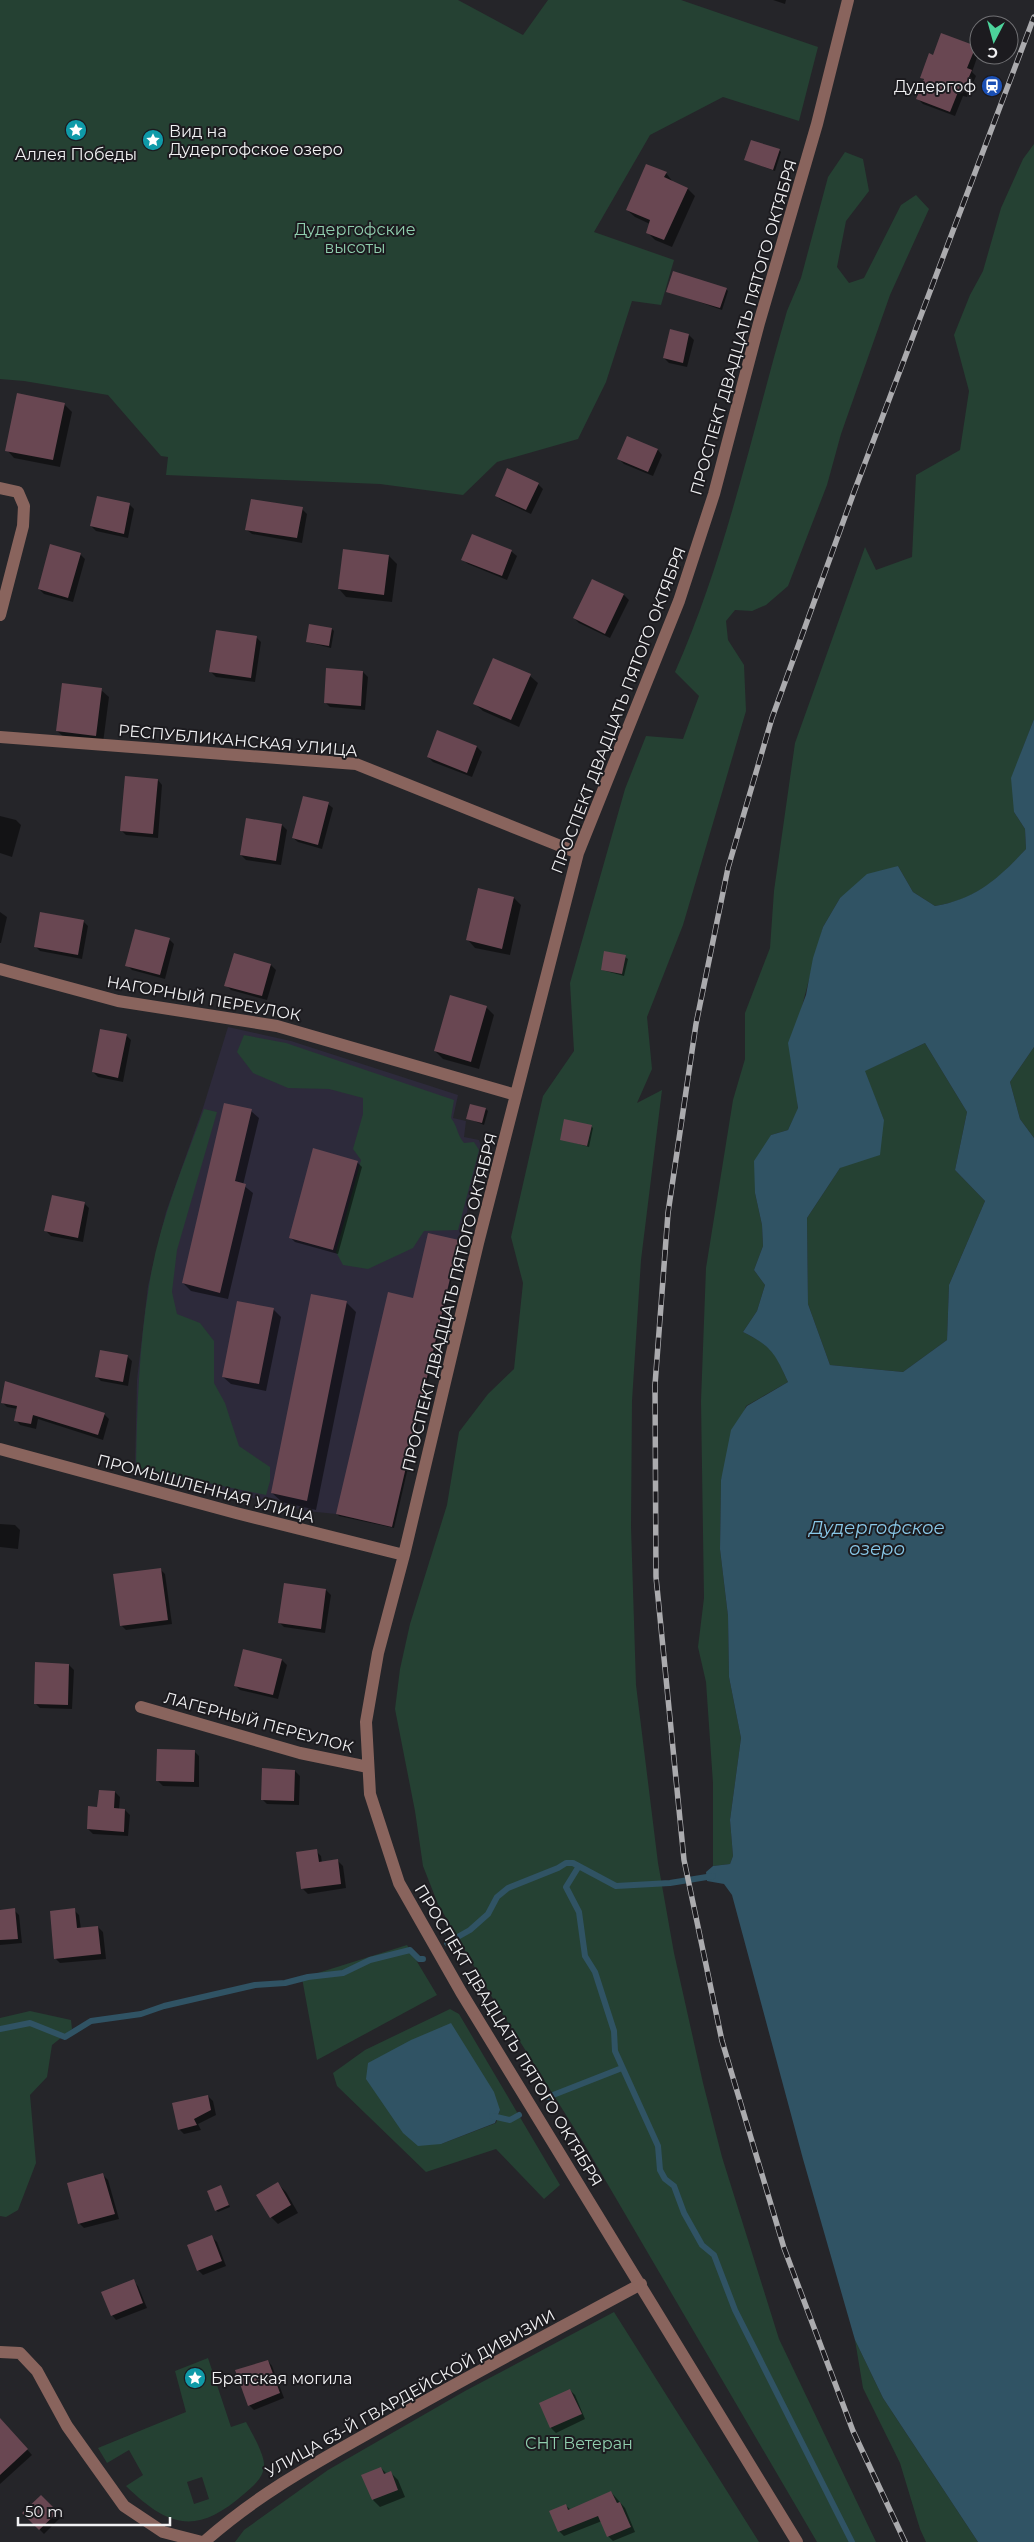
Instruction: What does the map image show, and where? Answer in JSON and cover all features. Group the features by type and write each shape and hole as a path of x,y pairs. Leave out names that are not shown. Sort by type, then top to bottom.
{"street":[{"name":"ПРОСПЕКТ ДВАДЦАТЬ ПЯТОГО ОКТЯБРЯ","path":"797,2542 461,1992 399,1883 382,1838 370,1794 366,1722 378,1653 404,1555 478,1243 578,853 679,601 714,494 759,323 817,124 848,0"},
{"path":"0,488 18,492 24,506 23,526 0,614"},
{"name":"РЕСПУБЛИКАНСКАЯ УЛИЦА","path":"0,737 356,764 578,853"},
{"name":"НАГОРНЫЙ ПЕРЕУЛОК","path":"0,969 118,1001 278,1026 516,1095"},
{"name":"ПРОМЫШЛЕННАЯ УЛИЦА","path":"0,1449 217,1508 404,1555"},
{"name":"ЛАГЕРНЫЙ ПЕРЕУЛОК","path":"141,1707 300,1753 368,1767"},
{"name":"УЛИЦА 63-Й ГВАРДЕЙСКОЙ ДИВИЗИИ","path":"203,2542 233,2516 275,2486 452,2386 641,2284"},
{"path":"0,2352 20,2353 37,2371 67,2426 124,2506 163,2532 203,2542"}],"shaded area":[{"path":"228,1027 291,1041 458,1095 453,1118 466,1121 464,1137 479,1140 482,1149 392,1527 336,1514 307,1511 135,1469 137,1380 148,1286 166,1212 203,1108"}],"green space":[{"name":"Дудергофские высоты","path":"0,0 458,0 523,35 548,0 681,0 818,47 799,121 723,97 650,135 594,232 674,260 661,305 632,301 606,382 578,439 497,462 463,495 380,484 166,475 168,457 161,456 108,395 24,381 0,379"},
{"path":"1034,144 1034,719 1021,753 1014,812 1025,829 1026,849 1006,870 975,893 950,903 935,906 913,892 898,866 840,898 823,927 801,1010 795,1078 798,1109 788,1130 771,1135 755,1193 762,1225 763,1246 754,1270 765,1285 757,1311 743,1332 772,1351 788,1382 746,1406 721,1480 720,1549 728,1616 729,1677 741,1738 730,1820 733,1856 730,1864 713,1866 713,1783 706,1682 698,1647 704,1598 701,1401 706,1268 733,1100 745,1059 745,1013 770,948 774,891 795,743 865,547 876,570 912,557 916,475 960,450 969,391 954,335 970,295 983,271 1001,208 1023,159"},
{"path":"845,152 863,159 869,191 846,221 837,267 849,283 864,278 901,205 916,195 929,209 890,295 841,434 827,485 788,586 766,605 752,611 735,610 726,621 728,640 744,665 746,711 683,925 647,1017 652,1069 637,1103 662,1090 641,1260 632,1401 631,1527 636,1685 658,1863 674,1953 703,2083 722,2157 779,2339 876,2542 817,2542 583,2142 492,1997 438,1904 423,1866 415,1811 395,1709 400,1669 410,1624 447,1505 459,1432 488,1394 514,1369 523,1283 511,1237 543,1096 574,1051 570,983 625,789 646,736 683,739 699,696 675,672 693,628 724,539 787,311 801,278 828,177"},
{"path":"244,1035 286,1043 454,1100 451,1118 460,1137 464,1143 474,1142 479,1150 458,1230 424,1231 413,1248 368,1269 343,1265 336,1252 361,1160 353,1149 363,1114 363,1098 329,1089 288,1088 253,1073 237,1052"},
{"path":"925,1043 967,1112 955,1170 985,1201 949,1285 947,1340 903,1372 830,1365 808,1304 807,1218 840,1168 884,1120 864,1071"},
{"path":"1034,1047 1034,1138 1020,1119 1010,1082"},
{"path":"204,1109 217,1112 177,1250 172,1292 177,1314 200,1323 214,1341 214,1383 225,1403 239,1446 270,1467 270,1481 266,1495 136,1468 141,1354 153,1263 172,1196"},
{"path":"407,1945 437,1995 317,2060 302,1978"},
{"path":"450,2009 459,2014 560,2185 544,2199 496,2149 426,2172 337,2086 333,2073 365,2050","holes":["500,2110 496,2123 441,2144"]},
{"path":"30,2011 71,2020 72,2029 52,2045 47,2077 30,2095 36,2163 18,2210 6,2217 0,2216 0,2018"},
{"name":"СНТ Ветеран","path":"614,2312 759,2542 235,2542 244,2530 328,2470 465,2391"},
{"path":"855,2340 883,2398 978,2542 926,2542 920,2529 900,2463 863,2388"},
{"path":"208,2358 231,2427 246,2422 262,2454 264,2464 264,2469 258,2481 244,2494 212,2516 197,2521 183,2521 170,2518 156,2511 126,2486 143,2475 129,2450 107,2463 98,2448 186,2412 175,2371","holes":["202,2477 209,2499 194,2504 187,2482"]}],"water":[{"name":"Дудергофское озеро","path":"1034,719 1034,1047 1010,1082 1020,1119 1034,1138 1034,2542 978,2542 883,2398 855,2340 803,2159 732,1895 724,1884 707,1881 706,1872 713,1866 730,1864 733,1856 730,1820 741,1738 729,1677 728,1616 720,1549 721,1480 731,1430 747,1406 788,1382 771,1351 743,1332 757,1311 765,1285 754,1270 763,1246 762,1225 755,1193 754,1161 771,1135 788,1130 798,1108 788,1043 806,995 813,958 823,927 840,898 867,874 898,866 913,892 935,906 963,898 986,886 1026,849 1025,829 1014,812 1011,778","holes":["925,1043 967,1112 955,1170 985,1201 949,1285 947,1340 903,1372 830,1365 808,1304 807,1218 840,1168 880,1155 884,1120 865,1071"]},
{"path":"451,2023 494,2092 500,2110 495,2123 441,2144 418,2146 403,2133 366,2079 368,2063 411,2040"}],"building":[{"name":"Дудергоф","path":"941,33 969,43 969,63 967,68 972,70 962,93 958,92 950,112 916,99 924,79 920,78 929,53 933,55"},
{"path":"751,140 780,149 773,170 744,160"},
{"path":"646,164 667,172 664,177 688,188 664,240 646,233 650,220 626,210"},
{"path":"673,271 727,288 720,308 666,292"},
{"path":"670,329 689,334 683,363 663,358"},
{"path":"17,393 65,403 53,460 5,451"},
{"path":"627,436 658,449 648,472 617,459"},
{"path":"507,468 539,483 526,510 495,496"},
{"path":"97,496 130,503 124,534 90,526"},
{"path":"251,499 303,507 297,538 245,530"},
{"path":"472,534 512,550 502,576 461,560"},
{"path":"50,544 81,553 68,598 38,589"},
{"path":"343,549 389,555 384,595 338,589"},
{"path":"592,579 624,594 605,634 573,618"},
{"path":"309,624 332,628 329,646 306,642"},
{"path":"216,630 257,636 251,678 209,672"},
{"path":"493,658 531,674 511,720 473,704"},
{"path":"326,668 363,671 361,706 324,703"},
{"path":"62,683 102,688 96,736 56,731"},
{"path":"437,730 477,746 467,773 427,757"},
{"path":"125,776 158,779 153,834 120,831"},
{"path":"303,796 329,802 318,845 292,838"},
{"path":"246,818 282,824 276,861 240,855"},
{"path":"478,888 514,897 502,949 466,940"},
{"path":"40,912 84,920 78,955 34,947"},
{"path":"135,929 170,938 160,975 125,966"},
{"path":"604,951 626,955 622,974 601,970"},
{"path":"234,953 271,964 262,996 224,986"},
{"path":"450,995 487,1006 471,1062 434,1051"},
{"path":"100,1029 127,1034 118,1078 92,1072"},
{"path":"224,1103 252,1109 235,1181 246,1184 220,1293 182,1283"},
{"path":"470,1104 486,1108 482,1123 466,1119"},
{"path":"564,1119 592,1125 587,1146 560,1140"},
{"path":"313,1148 358,1161 333,1250 289,1238"},
{"path":"52,1195 85,1202 78,1238 44,1231"},
{"path":"428,1233 459,1240 392,1527 336,1514 388,1292 413,1298"},
{"path":"311,1294 347,1301 307,1501 271,1493"},
{"path":"237,1301 274,1308 259,1384 222,1377"},
{"path":"100,1350 128,1355 123,1382 95,1377"},
{"path":"5,1381 105,1413 98,1435 33,1415 31,1424 14,1421 17,1406 1,1403"},
{"path":"161,1568 168,1620 120,1626 113,1574"},
{"path":"284,1583 326,1589 321,1629 278,1623"},
{"path":"243,1649 282,1659 273,1695 234,1686"},
{"path":"35,1662 69,1664 68,1705 34,1704"},
{"path":"157,1749 195,1750 194,1782 156,1781"},
{"path":"262,1768 295,1770 294,1801 261,1800"},
{"path":"99,1790 115,1791 114,1808 125,1809 124,1832 87,1829 88,1806 97,1807"},
{"path":"317,1849 319,1862 338,1859 341,1884 301,1889 296,1852"},
{"path":"15,1908 18,1939 0,1940 0,1910"},
{"path":"75,1908 77,1928 98,1926 101,1954 54,1959 50,1911"},
{"path":"208,2095 211,2110 194,2119 197,2125 178,2130 172,2103"},
{"path":"103,2173 115,2214 78,2224 67,2183"},
{"path":"278,2182 291,2205 270,2218 256,2195"},
{"path":"221,2185 229,2205 215,2211 207,2191"},
{"path":"212,2235 222,2261 197,2271 187,2245"},
{"path":"134,2279 143,2303 111,2316 101,2292"},
{"path":"268,2360 280,2393 248,2406 235,2370"},
{"path":"570,2389 582,2414 550,2428 539,2403"},
{"path":"0,2418 28,2449 0,2475"},
{"path":"381,2467 384,2474 391,2471 398,2490 372,2500 361,2475"},
{"path":"611,2491 617,2503 620,2502 631,2527 607,2537 598,2516 558,2532 549,2511 566,2504 568,2510"},
{"path":"41,2495 58,2512 39,2530 22,2513"}],"waterway":[{"path":"447,1943 470,1930 488,1914 497,1897 508,1888 566,1863 573,1863 616,1886 670,1883 713,1876"},
{"path":"579,1866 566,1887 579,1912 585,1956 595,1972 614,2031 615,2051 658,2146 660,2170 665,2179 674,2186 684,2213 702,2245 714,2255 735,2310 852,2542"},
{"path":"0,2029 30,2023 65,2037 91,2021 141,2014 164,2006 255,1985 285,1983 308,1977 343,1973 370,1960 410,1950 419,1959 423,1959"},
{"path":"548,2097 622,2068"},
{"path":"492,2116 510,2120 519,2115"}],"railway":[{"path":"905,2542 853,2431 784,2248 722,2041 684,1860 656,1577 655,1385 668,1213 696,1024 728,868 772,718 854,492 1034,17"}],"place":[{"name":"Дудергоф","path":"992,86"},
{"name":"Аллея Победы","path":"76,130"},
{"name":"Вид на Дудергофское озеро","path":"153,140"},
{"name":"Братская могила","path":"195,2378"}]}
